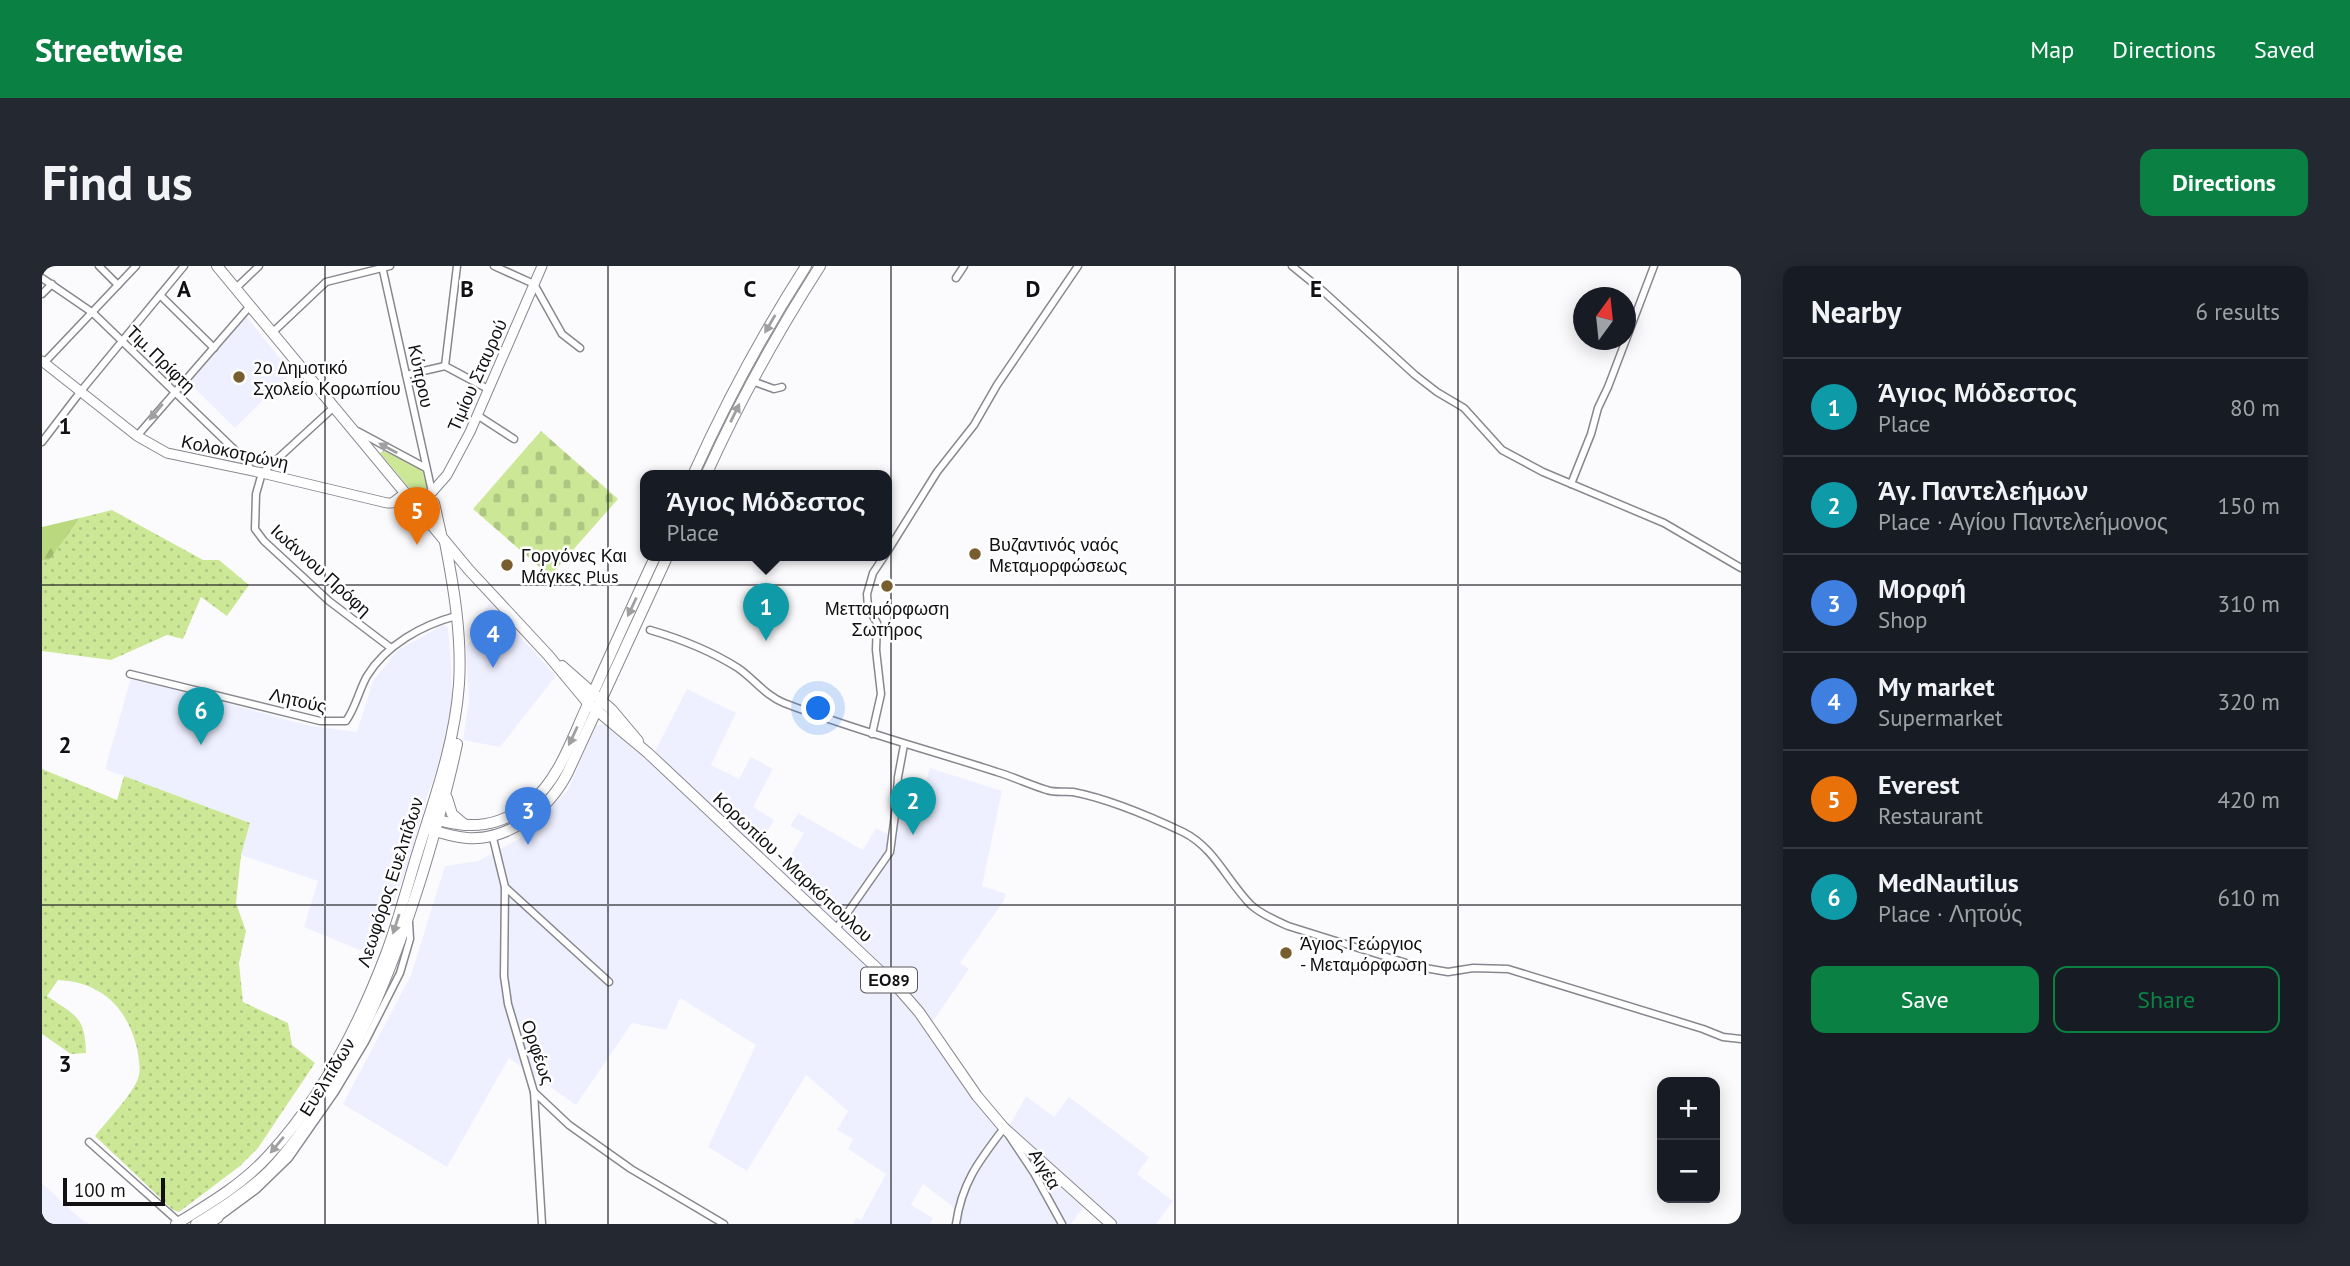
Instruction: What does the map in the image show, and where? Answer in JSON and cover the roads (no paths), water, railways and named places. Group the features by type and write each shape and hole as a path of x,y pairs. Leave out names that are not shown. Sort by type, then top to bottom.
{"main road":[{"name":"ΕΟ89","path":"217,266 444,540"},
{"path":"695,470 731,394 771,321 806,266"},
{"path":"708,470 752,381 820,266"},
{"name":"Λεωφόρος Ευελπίδων","path":"433,497 444,540 456,616 461,713 447,793 434,818"},
{"name":"Κορωπίου - Μαρκόπουλου","path":"444,540 597,712 648,753 899,989 1004,1128 1111,1224"},
{"path":"434,818 468,827 500,820 520,810 538,796 552,779 653,561"},
{"path":"430,829 469,838 492,834 527,820 555,795 597,712 665,561"},
{"name":"Κορωπίου - Μαρκόπουλου","path":"548,654 593,692 648,753"},
{"name":"Λεωφόρος Ευελπίδων","path":"177,1223 223,1194 258,1167 283,1139 314,1096 350,1034 386,954 434,818 452,741 459,684"},
{"path":"447,793 450,811 468,827"},
{"name":"Λεωφόρος Ευελπίδων","path":"196,1224 217,1215 254,1188 292,1145 333,1090 390,971 430,848 430,829"},
{"path":"430,848 455,836"}],"street":[{"path":"99,266 118,285"},
{"path":"43,362 136,266"},
{"path":"42,442 80,391 184,266"},
{"path":"235,289 259,266"},
{"path":"445,366 457,266"},
{"path":"494,266 534,284 562,334 580,348"},
{"name":"Τιμίου Σταυρού","path":"418,509 433,497 447,475 477,415 542,266"},
{"path":"956,278 964,266"},
{"path":"892,544 937,472 974,425 997,386 1078,266"},
{"path":"1292,266 1415,375 1464,408 1502,450 1522,462 1664,523 1741,568"},
{"path":"1571,484 1654,266"},
{"path":"272,333 326,282 385,267"},
{"name":"Κύπρου","path":"385,267 433,497"},
{"name":"Τιμ. Πρίφτη","path":"42,278 93,313 257,472"},
{"path":"42,294 52,284"},
{"path":"160,295 214,348"},
{"path":"137,436 250,306"},
{"name":"Κολοκοτρώνη","path":"43,362 137,436 167,453 387,503 392,503 405,493"},
{"path":"406,375 445,366 488,389"},
{"path":"752,381 771,388 782,387"},
{"path":"257,472 333,408"},
{"path":"477,415 514,439"},
{"path":"350,427 426,468"},
{"name":"Ιωάννου Πρόφη","path":"257,472 255,529 264,541 329,601 391,648"},
{"path":"872,734 880,694 876,650 877,623 868,607 867,594 873,573 881,561"},
{"name":"Λητούς","path":"130,674 320,721 346,721 366,677 377,661 391,648 423,628 456,616"},
{"path":"650,630 716,655 738,668 781,702 904,745 998,772 1050,791 1073,792 1112,804 1186,834 1202,843 1254,907 1288,926 1419,967 1448,972 1473,968 1508,970 1692,1025 1723,1037 1741,1040"},
{"path":"836,929 890,852 904,745"},
{"name":"Ορφέως","path":"492,834 505,887 504,976 508,1004 534,1092 569,1125 631,1169 724,1224"},
{"path":"505,887 609,982"},
{"path":"534,1092 542,1224"},
{"path":"956,1224 960,1198 969,1178 1004,1128"},
{"name":"Αιγέα","path":"1004,1128 1034,1173 1062,1224"},
{"path":"89,1142 177,1223"},
{"path":"208,1224 217,1215"}],"place":[{"name":"2ο Δημοτικό Σχολείο Κορωπίου","path":"239,377"},
{"name":"Everest","path":"417,545"},
{"name":"Βυζαντινός ναός Μεταμορφώσεως","path":"975,554"},
{"name":"Γοργόνες Και Μάγκες Plus","path":"507,565"},
{"name":"Μετταμόρφωση Σωτήρος","path":"887,586"},
{"name":"Άγιος Μόδεστος","path":"766,641"},
{"name":"My market","path":"493,668"},
{"name":"MedNautilus","path":"201,745"},
{"name":"Άγ. Παντελεήμων","path":"913,835"},
{"name":"Μορφή","path":"528,845"},
{"name":"Άγιος Γεώργιος - Μεταμόρφωση","path":"1286,953"}]}
